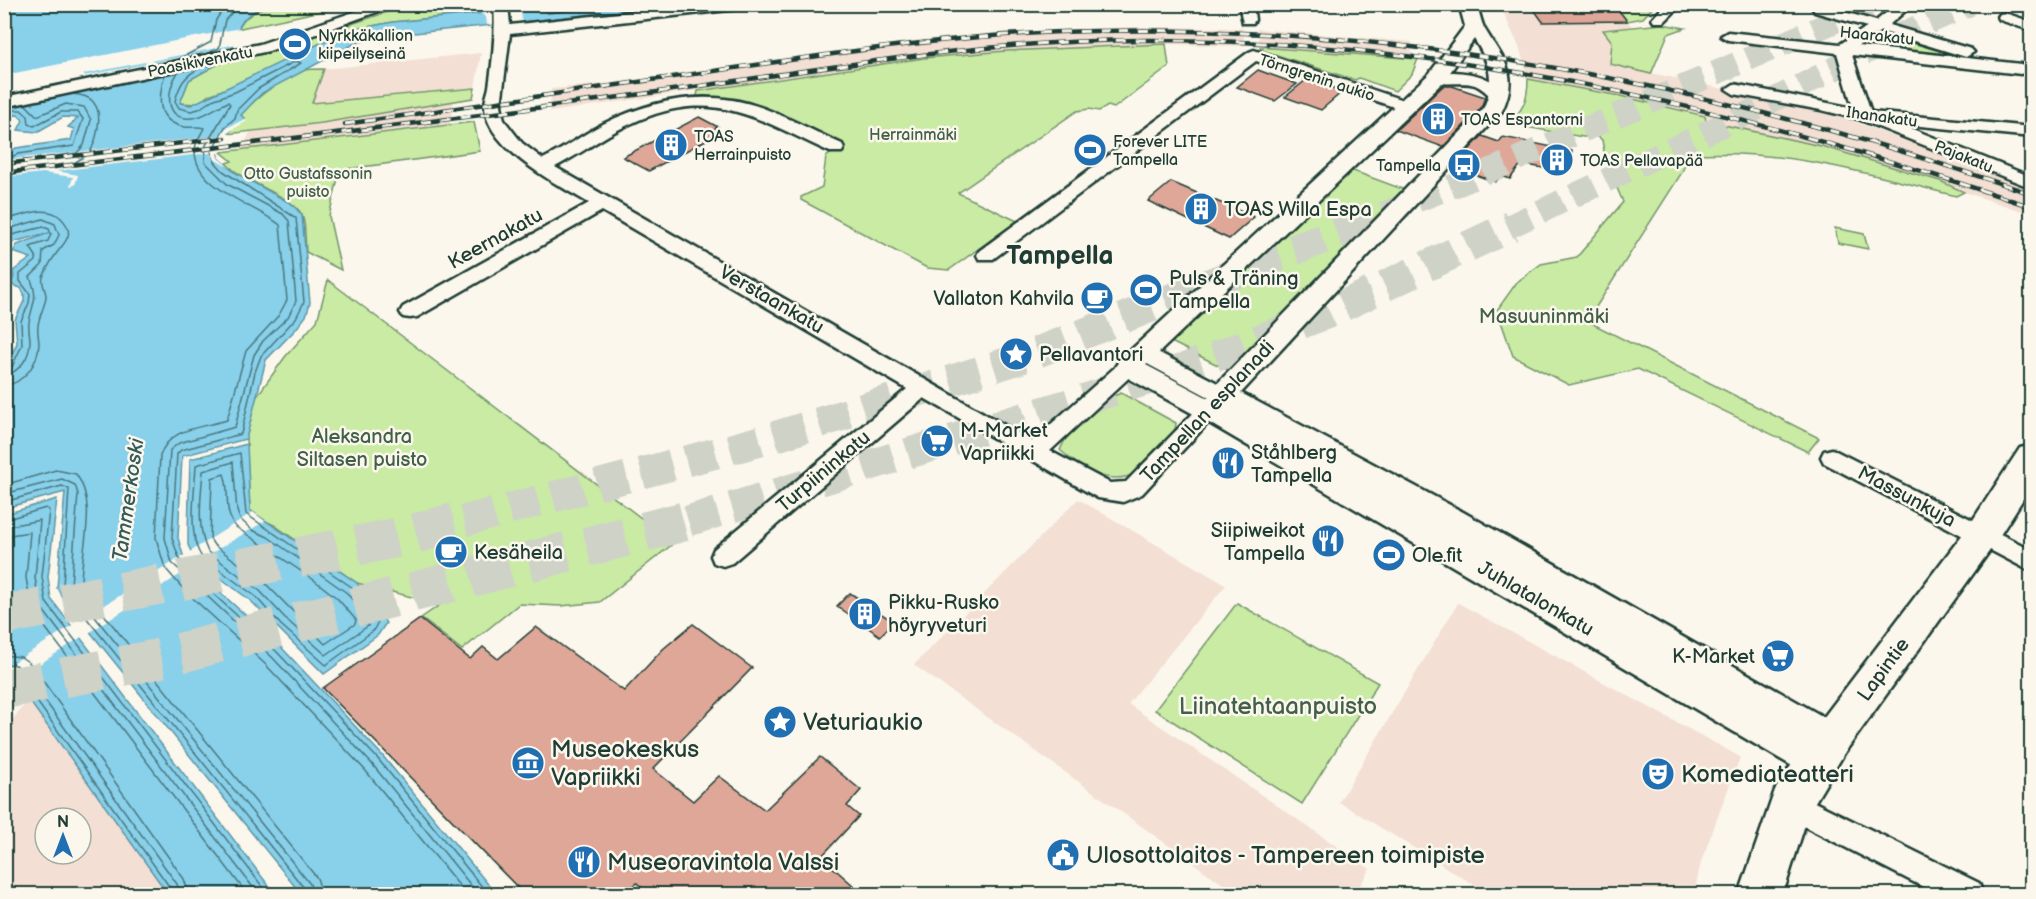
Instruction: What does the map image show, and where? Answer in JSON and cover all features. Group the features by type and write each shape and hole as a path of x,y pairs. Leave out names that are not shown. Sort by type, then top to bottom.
{"main road":[{"name":"Lapintie","path":"1761,894 1790,804 1824,750 1981,536 2031,457"}],"street":[{"name":"Paasikivenkatu","path":"4,102 264,48 392,4"},
{"path":"502,17 747,4"},
{"path":"1246,4 1248,20"},
{"path":"1468,4 1474,26 1490,49 1501,75 1499,96"},
{"path":"1659,19 1675,4"},
{"path":"1864,116 1844,49 1879,26 1906,4"},
{"path":"1820,9 2026,70"},
{"name":"Verstaankatu","path":"502,17 497,89 493,98 494,117 505,134 523,153 602,203 1034,452"},
{"path":"2005,17 2031,27"},
{"path":"1034,452 1136,360 1399,104 1436,78 1474,26"},
{"name":"Haarakatu","path":"1728,36 2026,70"},
{"name":"Törngrenin aukio","path":"986,255 1254,55 1399,104"},
{"path":"1436,78 1470,79 1490,86 1499,96"},
{"name":"Ihanakatu","path":"1734,88 1822,105 1864,116 2031,132"},
{"name":"Tampellan esplanadi","path":"1034,452 1106,492 1123,493 1134,489 1482,123 1492,111 1499,96"},
{"path":"543,166 634,116 665,107 712,102 751,109 836,148"},
{"name":"Pajakatu","path":"1864,116 2031,183"},
{"name":"Keernakatu","path":"410,312 602,203"},
{"name":"Juhlatalonkatu","path":"1136,360 1452,520 1824,750"},
{"name":"Turpiininkatu","path":"723,556 923,387"},
{"name":"Massunkuja","path":"1832,457 2031,561"},
{"path":"1790,804 1968,894"}],"shaded area":[{"path":"1500,5 1614,5 1634,29 1604,30 1612,42 1610,64 1850,120 2031,188 2031,214 1964,192 1940,181 1821,146 1705,121 1704,116 1620,96 1528,79 1520,49"},
{"path":"1135,27 1242,28 1245,46 1166,44 1067,48 856,67 550,112 551,89 618,83 941,39"},
{"path":"1257,29 1412,42 1411,59 1260,46"},
{"path":"481,53 475,88 311,103 324,69"},
{"path":"454,100 450,125 243,149 250,132"},
{"path":"1078,499 1226,585 1128,704 1370,869 1355,894 1237,894 914,665"},
{"path":"1458,603 1740,757 1701,862 1694,894 1489,894 1339,802"},
{"path":"28,700 168,894 5,894 5,725 13,719"}],"green space":[{"path":"266,5 350,5 236,29 244,19"},
{"path":"409,5 475,5 471,7 471,14 393,22 346,31 233,86 209,95 197,104 180,103 189,80 223,61 284,49 293,43"},
{"path":"1614,5 1655,5 1643,18 1627,21"},
{"path":"1662,24 1685,28 1668,34 1651,74 1610,64 1612,42 1603,30"},
{"path":"1889,36 1940,51 1938,56 1876,46"},
{"name":"Herrainmäki","path":"1166,44 1169,67 1114,108 1108,106 1099,111 1089,109 1077,111 958,193 1017,221 949,270 927,268 801,200 801,197 822,187 826,157 839,148 779,119 696,100 698,91 924,58 1006,51"},
{"path":"1260,47 1418,59 1412,74 1395,91 1359,78 1355,80 1261,50"},
{"path":"324,69 312,103 475,88 473,98 322,123 227,134 250,105 272,87 305,70"},
{"name":"Masuuninmäki","path":"1528,79 1620,96 1705,116 1706,121 1821,146 1940,181 1964,192 1956,196 1794,159 1729,153 1695,154 1688,158 1681,174 1587,321 1819,438 1808,452 1638,369 1569,385 1513,356 1497,310 1517,282 1541,264 1577,257 1623,202 1612,176 1613,159 1605,157 1602,140 1597,136 1583,137 1508,124 1524,104"},
{"name":"Otto Gustafssonin puisto","path":"474,122 480,151 340,170 329,216 341,270 306,252 305,228 302,215 297,208 234,170 226,163 232,161 221,152"},
{"path":"1348,169 1405,190 1228,370 1167,340"},
{"path":"1835,228 1864,234 1868,249 1838,243"},
{"name":"Aleksandra Siltasen puisto","path":"328,280 674,543 600,602 561,606 519,604 462,650 421,618 444,602 427,601 357,583 274,525 259,518 250,510 246,439 255,399 285,357 317,321"},
{"path":"1121,393 1176,423 1175,431 1137,473 1126,477 1105,477 1077,464 1060,450 1070,432 1085,416 1102,402"},
{"name":"Liinatehtaanpuisto","path":"1237,603 1378,683 1302,804 1155,710"}],"water":[{"name":"Tammerkoski","path":"4,5 266,5 255,10 243,21 229,58 189,80 180,103 191,105 346,31 393,22 568,5 687,5 375,37 354,44 262,93 241,115 245,119 226,136 218,152 218,158 234,172 292,204 302,215 310,303 306,316 296,329 266,360 246,439 182,456 178,538 183,555 202,576 282,648 382,755 496,894 301,894 57,588 65,492 5,508 5,369 17,343 15,320 24,301 21,288 10,284 14,277 13,271 31,258 13,252 17,245 49,233 5,244 5,156 16,148 71,140 74,129 68,127 78,118 63,117 37,132 18,130 23,120 18,115 5,116"},
{"path":"247,444 250,510 357,583 386,623 378,635 324,674 251,601 198,561 188,545 190,459"},
{"path":"57,499 48,577 51,599 275,894 168,894 13,678 5,677 5,514"}],"pier":[{"path":"546,5 573,5 525,9 521,13 522,22 487,25 486,17 480,13"},
{"path":"240,28 237,44 84,74 84,76 237,46 232,60 4,107 5,75"},
{"path":"245,119 247,121 229,132 228,134 231,134 221,152 217,153 218,158 230,168 212,158 210,153 56,171 78,175 75,185 70,186 73,177 43,173 5,177 5,160 218,136 226,128"},
{"path":"253,512 265,521 195,563 188,553"},
{"path":"186,554 195,565 87,634 78,622"},
{"path":"74,624 83,636 12,682 4,680 5,668"}],"building":[{"path":"1530,4 1614,4 1627,21 1543,22"},
{"path":"1258,70 1297,84 1275,101 1237,87"},
{"path":"1306,80 1342,92 1321,110 1285,97"},
{"name":"TOAS Espantorni","path":"1443,86 1452,86 1485,97 1481,108 1443,147 1396,130"},
{"name":"TOAS Herrainpuisto","path":"699,117 718,127 712,130 719,133 649,171 623,157"},
{"name":"TOAS Pellavapää","path":"1482,136 1499,142 1503,137 1572,151 1569,168 1561,167 1561,171 1521,164 1510,179 1502,176 1495,182 1470,173 1473,170 1468,168 1476,159 1464,155"},
{"name":"TOAS Willa Espa","path":"1171,182 1254,217 1229,239 1148,201"},
{"name":"Pikku-Rusko höyryveturi","path":"850,593 894,622 880,636 837,606"},
{"name":"Museokeskus Vapriikki","path":"420,619 470,659 483,647 498,659 536,627 624,691 663,649 693,624 752,668 653,769 693,801 719,776 765,810 820,757 861,790 847,806 859,816 821,857 863,894 649,894 637,883 625,894 524,894 323,688"}],"tunnel":[{"path":"1350,227 1461,183 1875,4"},
{"path":"1508,227 1750,112 1902,34 1970,4"},
{"path":"464,521 768,439 1028,356 1354,226"},
{"path":"688,521 1186,368 1328,313 1511,226"},
{"path":"4,615 406,536 469,519"},
{"path":"4,689 153,660 693,519"}],"railway":[{"path":"345,124 912,44 1050,32 1185,31 1364,42 1540,65 1715,101 1831,131 2032,194"},
{"path":"4,173 489,114 896,58 1019,45 1143,40 1257,43 1371,52 1483,67 1594,86 1814,139 2032,207"},
{"path":"4,164 225,138"}],"place":[{"name":"Nyrkkäkallion kiipeilyseinä","path":"295,44"},
{"name":"TOAS Espantorni","path":"1438,119"},
{"name":"TOAS Herrainpuisto","path":"671,145"},
{"name":"Forever LITE Tampella","path":"1090,150"},
{"name":"TOAS Pellavapää","path":"1557,160"},
{"name":"Tampella","path":"1464,165"},
{"name":"TOAS Willa Espa","path":"1201,209"},
{"name":"Puls & Träning Tampella","path":"1146,290"},
{"name":"Vallaton Kahvila","path":"1097,298"},
{"name":"Pellavantori","path":"1016,354"},
{"name":"M-Market Vapriikki","path":"937,441"},
{"name":"Ståhlberg Tampella","path":"1228,463"},
{"name":"Siipiweikot Tampella","path":"1328,541"},
{"name":"Kesäheila","path":"451,552"},
{"name":"Ole.fit","path":"1389,555"},
{"name":"Pikku-Rusko höyryveturi","path":"865,614"},
{"name":"K-Market","path":"1778,656"},
{"name":"Veturiaukio","path":"780,722"},
{"name":"Museokeskus Vapriikki","path":"528,763"},
{"name":"Komediateatteri","path":"1658,774"},
{"name":"Ulosottolaitos - Tampereen toimipiste","path":"1063,855"},
{"name":"Museoravintola Valssi","path":"584,862"}],"district":[{"name":"Tampella","path":"1060,255"}]}
